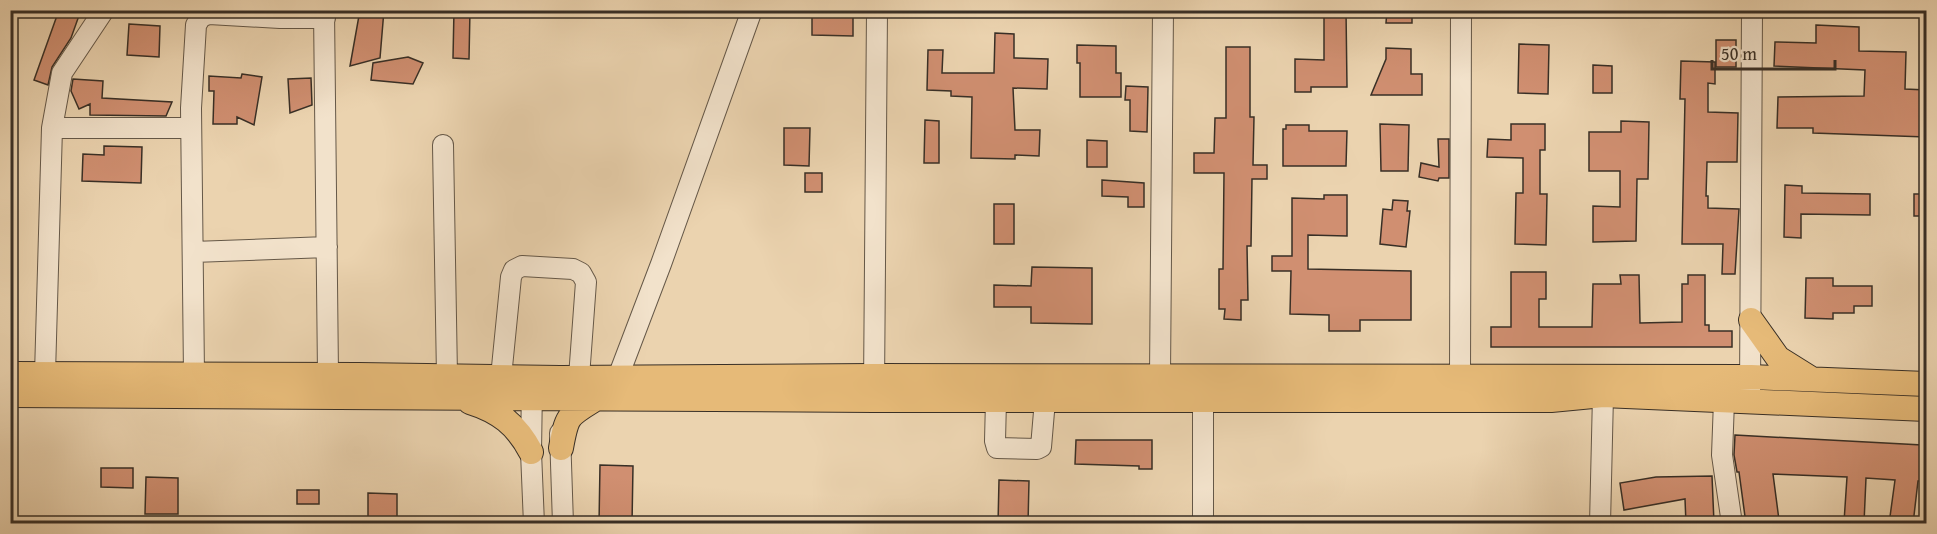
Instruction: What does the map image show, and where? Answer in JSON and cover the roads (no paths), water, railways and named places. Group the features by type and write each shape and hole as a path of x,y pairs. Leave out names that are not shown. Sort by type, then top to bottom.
{"main road":[{"path":"1751,320 1778,358 1815,381"},
{"path":"10,374 328,374 452,386 501,376 532,388"},
{"path":"10,395 452,386 532,388 618,377 1751,377 1926,384"},
{"path":"566,385 597,398 1551,400 1603,395 1926,409"},
{"path":"452,386 499,413 514,426 531,452"},
{"path":"561,448 569,418 597,398"}],"street":[{"path":"45,374 52,128 62,73 104,10"},
{"path":"618,377 752,10"},
{"path":"873,400 877,10"},
{"path":"1160,376 1162,10"},
{"path":"1460,377 1461,10"},
{"path":"1750,402 1752,10"},
{"path":"194,374 191,128 196,25 201,17 209,14 325,14 328,374"},
{"path":"52,128 191,128"},
{"path":"443,145 452,386"},
{"path":"193,252 327,247"},
{"path":"501,376 511,278 514,270 522,266 573,269 581,273 586,282 566,385 561,448 563,524"},
{"path":"532,388 531,452 534,524"},
{"path":"1600,524 1603,395"},
{"path":"996,400 995,441 997,448 1037,449 1041,447 1045,400"},
{"path":"1203,400 1203,524"},
{"path":"1724,401 1722,455 1732,524"}]}
